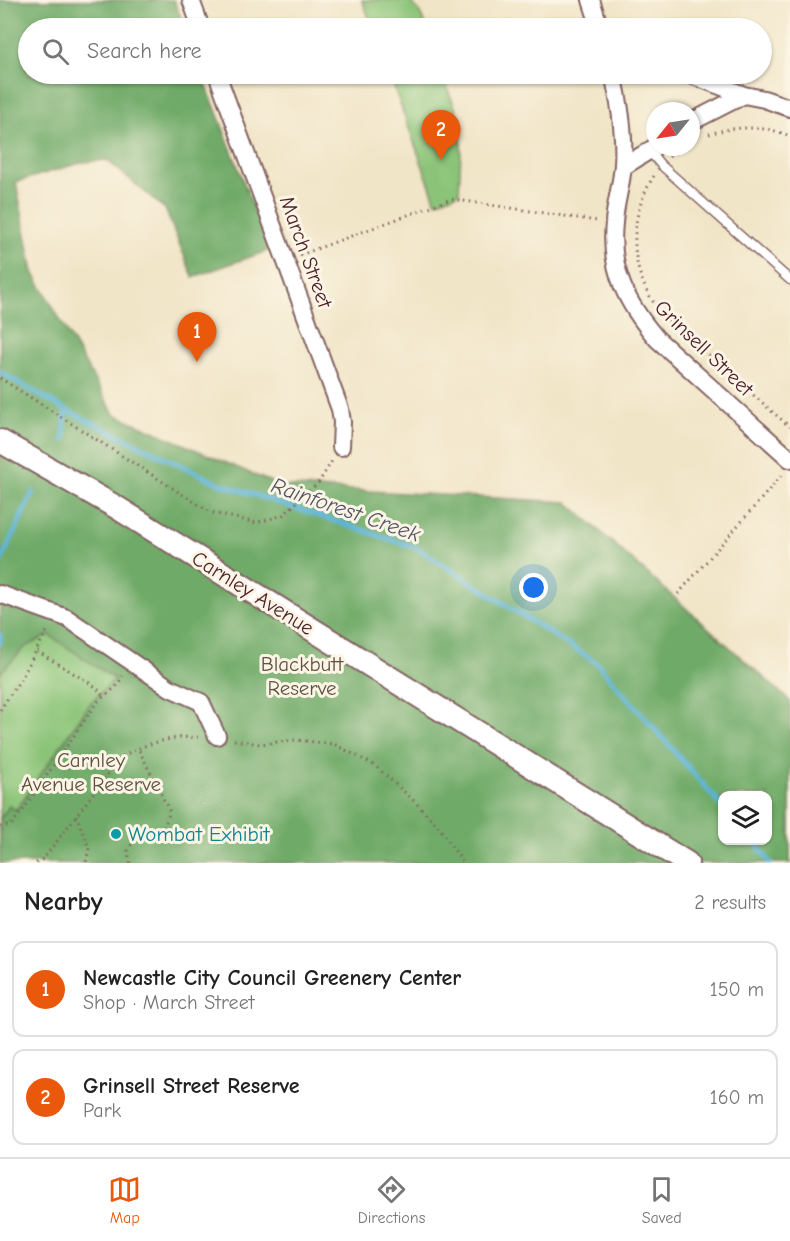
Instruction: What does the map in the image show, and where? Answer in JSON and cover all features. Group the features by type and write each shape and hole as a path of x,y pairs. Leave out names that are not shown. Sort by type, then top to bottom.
{"main road":[{"name":"Carnley Avenue","path":"0,441 116,507 687,863"}],"street":[{"path":"190,0 197,18"},
{"path":"591,0 597,18"},
{"name":"March Street","path":"221,84 340,409 341,447"},
{"name":"Grinsell Street","path":"615,84 622,129 623,167 613,224 614,254 617,273 624,293 657,339 790,459"},
{"path":"715,84 790,108"},
{"path":"700,117 744,95"},
{"path":"623,167 646,153"},
{"path":"3,595 67,618 170,688 201,702 217,736"}],"lane":[{"path":"656,156 661,165 790,280"}],"path":[{"path":"706,134 741,127 763,129 790,136"},
{"path":"672,156 661,165 643,196 634,226 635,249 645,287 663,314 790,427"},
{"path":"285,261 451,199 613,224"},
{"path":"0,378 210,512 256,523 283,515 319,482 341,447"},
{"path":"678,594 790,466"},
{"path":"0,710 37,651 56,614"},
{"path":"37,651 96,687 104,697"},
{"path":"0,827 11,825 23,810 97,702 116,687 132,662"},
{"path":"217,736 260,744 295,740 334,744 374,765 410,797 440,828 463,863"},
{"path":"36,863 44,858 121,757 159,741 183,737"},
{"path":"130,863 128,851 134,839 155,838 170,812 138,748"},
{"path":"76,814 89,848 86,863"}],"green space":[{"name":"Blackbutt Reserve","path":"0,0 174,0 181,18 18,18 18,84 206,84 270,250 193,277 165,209 107,160 83,162 16,182 33,272 114,414 280,486 567,502 790,701 790,863 0,863 0,819 9,806 16,810 92,701 115,679 49,635 25,647 1,672 0,676"},
{"path":"362,0 408,0 419,10 422,18 369,18"},
{"path":"393,84 446,84 462,126 459,193 436,202"},
{"name":"Carnley Avenue Reserve","path":"0,610 20,615 163,712 0,863"}],"waterway":[{"name":"Rainforest Creek","path":"0,372 66,410 218,483 417,548 597,663 718,801"},
{"path":"64,440 66,410"},
{"path":"0,563 33,492"},
{"path":"0,635 0,643"},
{"name":"Rainforest Creek","path":"757,845 770,863"}],"place":[{"name":"Grinsell Street Reserve","path":"441,160"},
{"name":"Newcastle City Council Greenery Center","path":"197,362"},
{"name":"Wombat Exhibit","path":"116,834"}]}
